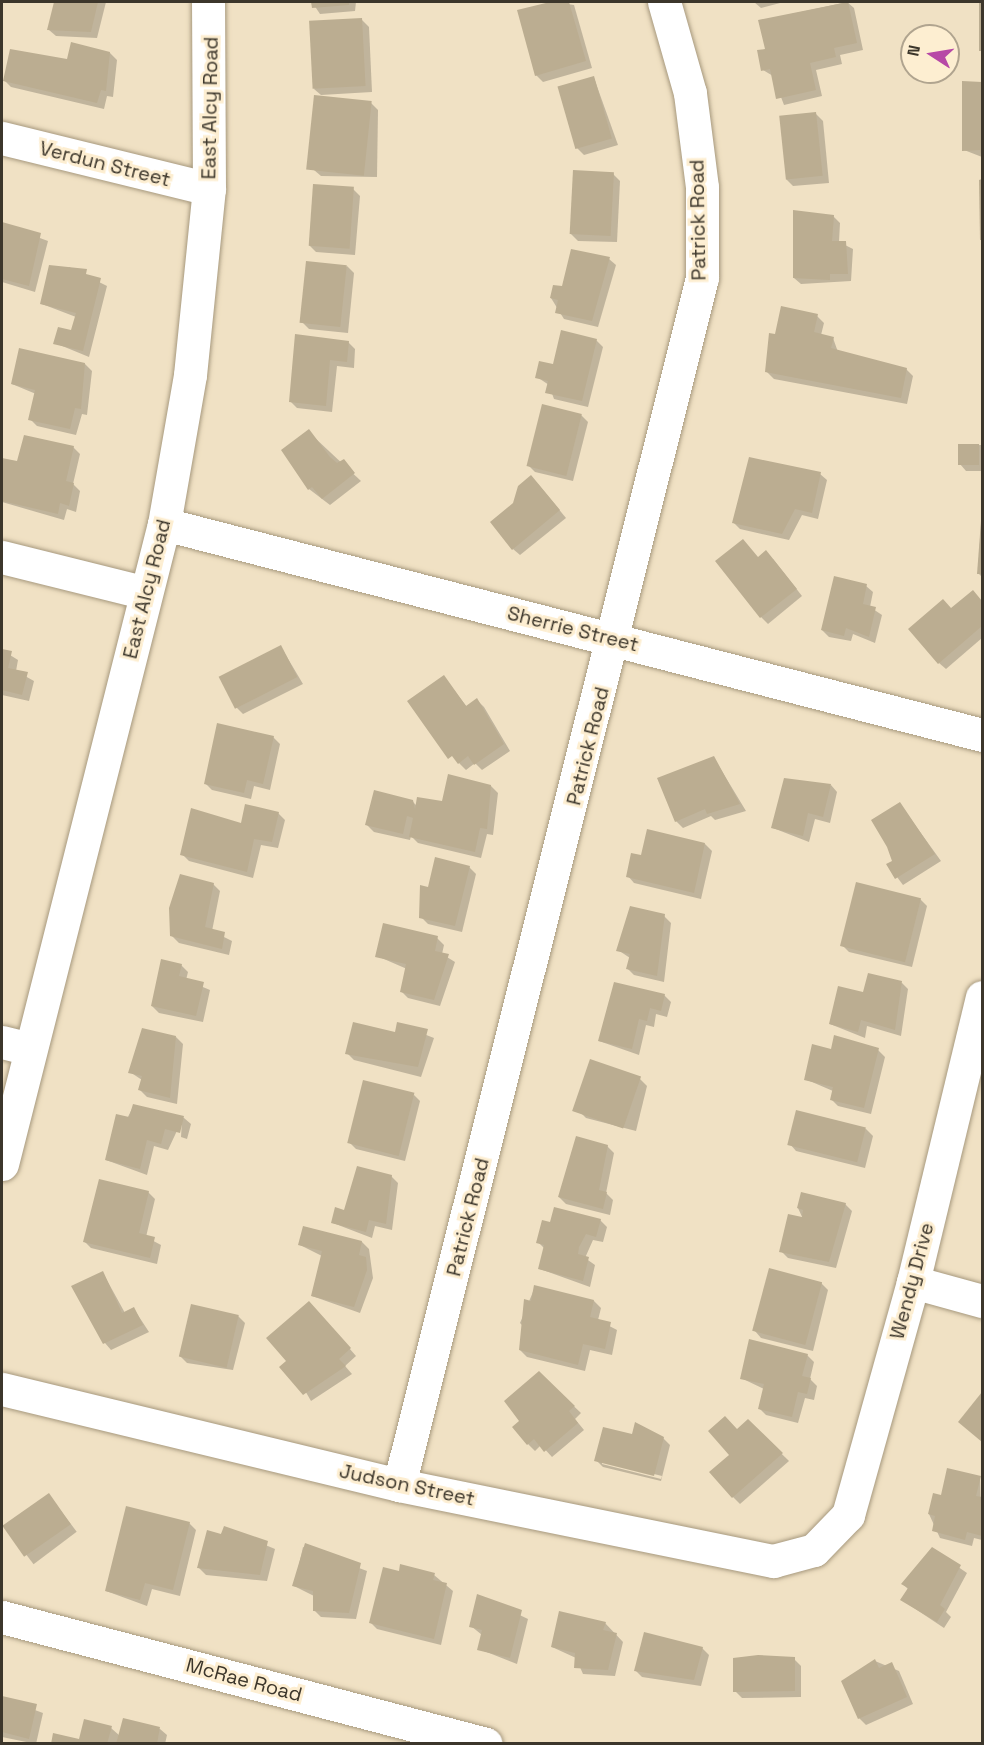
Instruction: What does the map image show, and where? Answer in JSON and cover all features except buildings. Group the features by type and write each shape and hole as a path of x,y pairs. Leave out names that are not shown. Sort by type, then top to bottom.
{"street":[{"name":"East Alcy Road","path":"2,1164 16,1045 164,524 189,375 209,189 208,2"},
{"name":"Patrick Road","path":"399,1485 615,640 702,278 702,187 690,93 664,2"},
{"name":"Verdun Street","path":"2,138 209,189"},
{"name":"Sherrie Street","path":"164,524 982,735"},
{"path":"2,557 146,593"},
{"name":"Wendy Drive","path":"814,1550 848,1515 913,1282 982,998"},
{"path":"913,1282 982,1301"},
{"name":"Judson Street","path":"2,1389 399,1485 773,1561 814,1550"},
{"name":"McRae Road","path":"2,1617 486,1743"}]}
